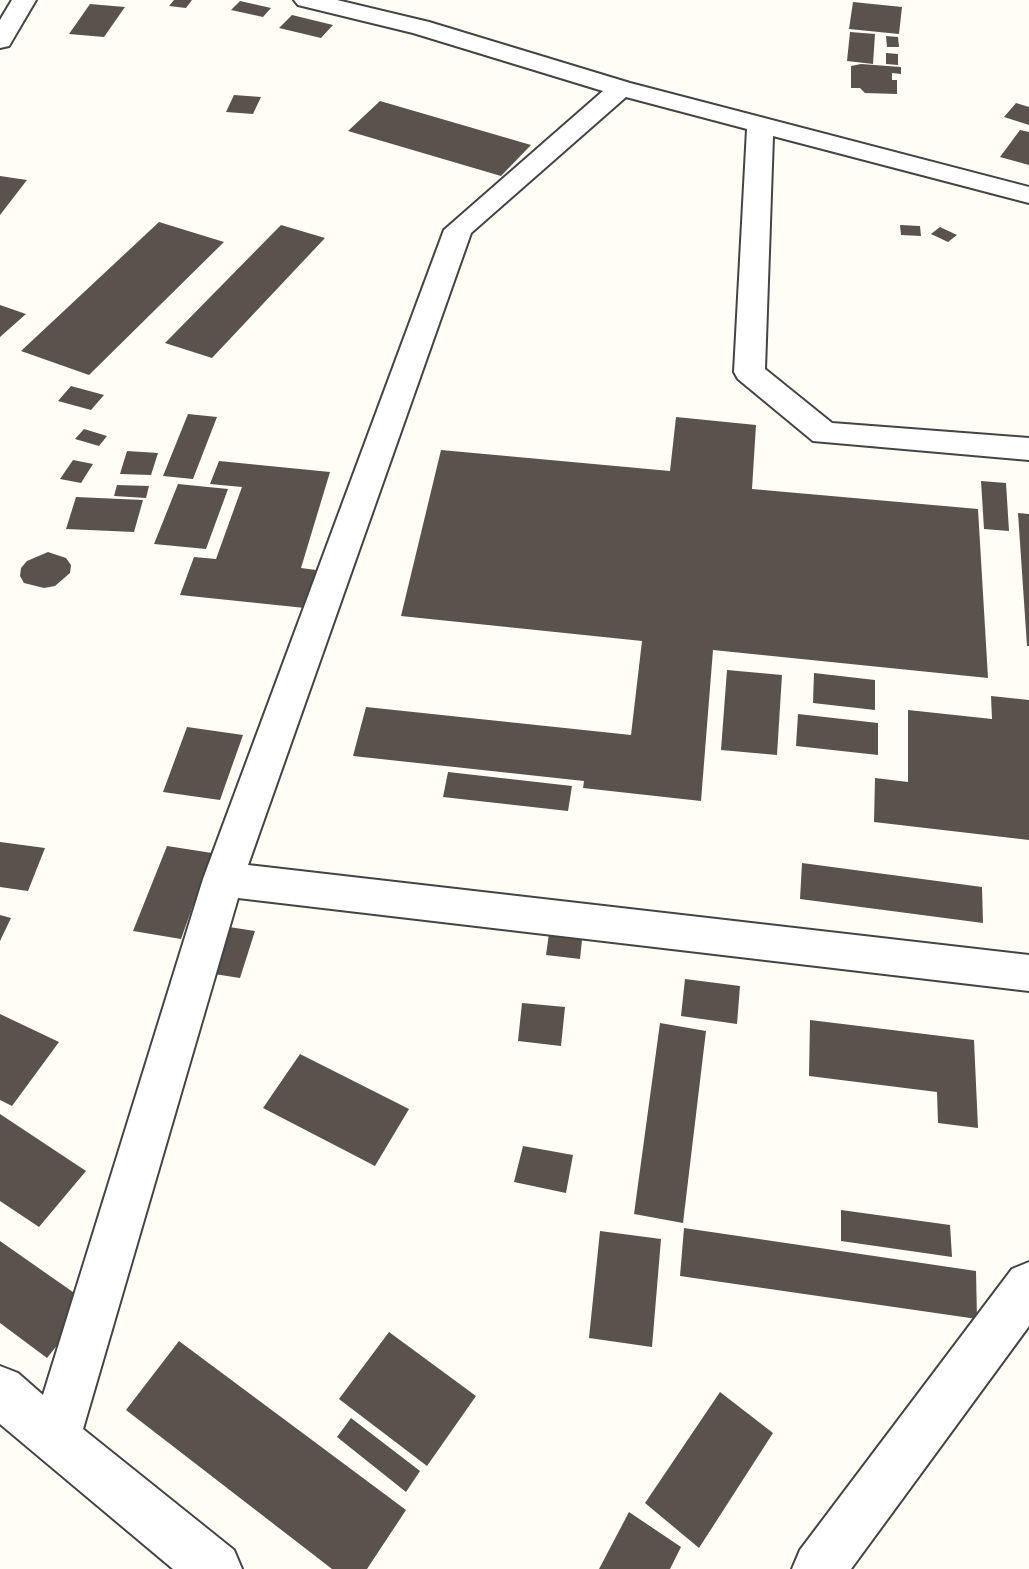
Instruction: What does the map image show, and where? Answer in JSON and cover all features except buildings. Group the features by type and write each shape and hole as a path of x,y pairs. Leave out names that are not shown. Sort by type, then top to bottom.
{"street":[{"path":"0,41 24,0"},
{"path":"306,0 428,18 621,88 1029,195"},
{"path":"55,1439 223,879 458,230 621,88"},
{"path":"760,124 749,372 824,433 1029,449"},
{"path":"223,879 1029,973"},
{"path":"819,1569 1029,1286"},
{"path":"0,1391 215,1569"}]}
